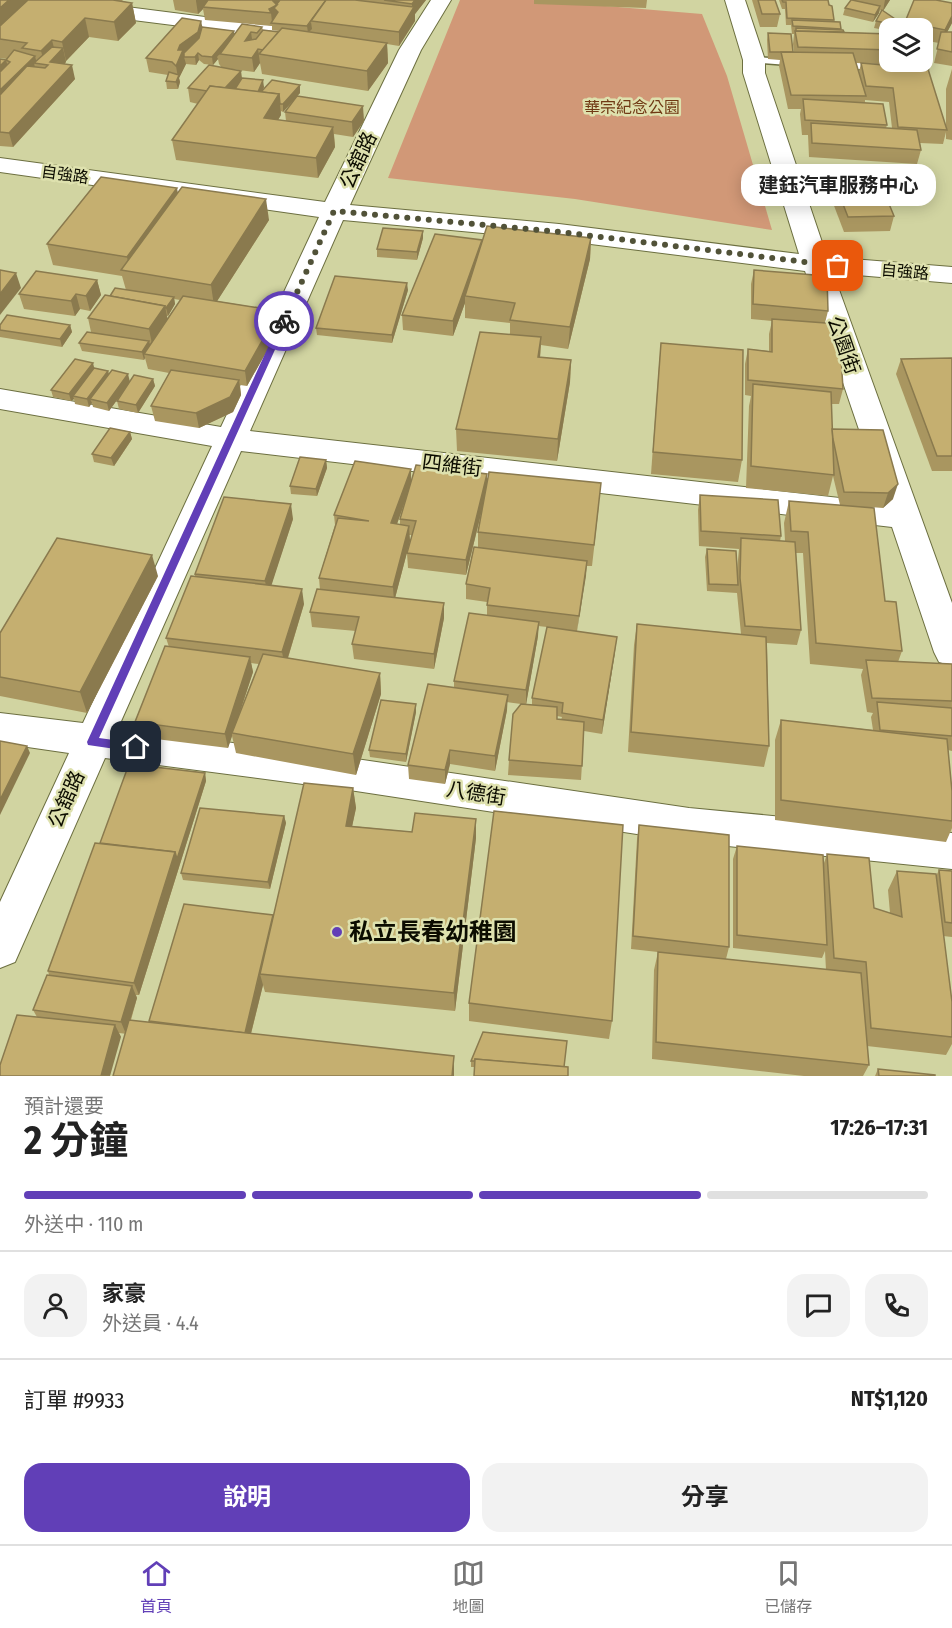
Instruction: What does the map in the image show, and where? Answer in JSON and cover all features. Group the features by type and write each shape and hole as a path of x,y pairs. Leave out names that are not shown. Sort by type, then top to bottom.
{"street":[{"path":"22,0 304,36"},
{"name":"公舘路","path":"0,948 334,211 398,48 441,0"},
{"name":"公園街","path":"735,0 754,60 754,73 816,264 952,652"},
{"name":"自強路","path":"0,165 334,211 560,232 816,264 952,275"},
{"name":"四維街","path":"0,399 231,439 905,517"},
{"name":"八德街","path":"0,728 92,742 356,775 689,825 952,851"}],"lane":[{"path":"754,60 879,67"}],"green space":[{"name":"華宗紀念公園","path":"460,0 533,0 702,14 727,76 772,230 575,199 388,178"}],"building":[{"path":"0,0 9,0 0,8"},
{"path":"28,0 113,0 132,3 114,22 85,18 62,42 52,40 41,51 22,48 27,43 0,39 0,26"},
{"path":"208,0 274,0 277,5 269,9 271,13 203,7"},
{"path":"280,0 326,0 307,26 271,23 278,12 274,8"},
{"path":"326,0 355,0 414,7 399,32 311,21"},
{"path":"384,0 415,0 412,4"},
{"path":"758,0 775,0 780,14 762,14"},
{"path":"782,0 828,0 829,5 832,6 834,20 787,18 786,2"},
{"path":"851,0 880,6 875,15 845,8"},
{"path":"914,0 952,3 952,16 945,30 933,28 933,18 907,18"},
{"path":"882,10 894,18 879,18 879,22 876,21"},
{"path":"182,18 201,21 198,32 180,45 178,50 183,50 176,66 172,62 146,58"},
{"path":"792,20 840,22 841,29 793,26"},
{"path":"242,24 262,27 257,33 251,32 245,41 256,39 263,30 279,32 263,50 258,49 252,58 220,54"},
{"path":"202,27 234,31 212,57 198,53 195,57 184,57 184,53 199,38"},
{"path":"282,28 387,43 367,71 259,54"},
{"path":"796,28 843,30 844,32 796,31"},
{"path":"795,31 879,34 879,50 798,47"},
{"path":"941,32 952,32 952,52 937,49"},
{"path":"768,33 791,34 793,52 770,52"},
{"path":"52,47 63,48 50,62 72,65 9,133 0,132 0,95 27,66 45,68 48,65 34,63"},
{"path":"14,50 35,56 0,90 0,72 10,62 6,60"},
{"path":"781,52 853,53 866,96 791,95"},
{"path":"861,63 879,65 879,72 929,72 947,130 898,127 893,88 866,86"},
{"path":"209,65 241,71 225,88 210,86 207,91 188,88"},
{"path":"169,72 179,75 176,82 166,81"},
{"path":"242,78 263,80 258,92 235,89"},
{"path":"272,80 300,85 283,104 280,104 279,94 261,92"},
{"path":"210,86 279,94 264,118 333,127 316,158 172,140"},
{"path":"297,96 363,106 352,122 285,112"},
{"path":"803,99 883,104 887,125 805,120"},
{"path":"811,123 917,130 921,150 812,143"},
{"path":"877,175 894,216 848,217 832,176"},
{"path":"101,177 177,188 127,257 47,244"},
{"path":"182,187 266,199 211,285 121,270"},
{"path":"487,226 591,238 570,327 510,320 515,303 465,296"},
{"path":"383,228 423,231 417,252 377,249"},
{"path":"435,234 482,240 453,321 402,315"},
{"path":"0,270 16,273 0,294"},
{"path":"754,270 827,276 828,311 753,304"},
{"path":"36,271 97,280 86,296 76,294 71,301 19,294"},
{"path":"335,276 407,283 392,335 316,328"},
{"path":"115,288 174,297 165,308 165,306 110,296"},
{"path":"105,295 165,306 149,329 88,318"},
{"path":"183,296 279,311 245,371 144,354"},
{"path":"7,315 70,325 60,339 0,330 0,325"},
{"path":"772,319 839,324 843,389 748,380 748,349 772,352"},
{"path":"87,332 149,341 142,352 79,343"},
{"path":"480,332 541,337 538,357 571,360 558,439 456,429"},
{"path":"661,343 743,350 742,460 653,452"},
{"path":"952,358 952,456 937,456 901,359"},
{"path":"75,359 93,363 69,394 51,390"},
{"path":"94,368 108,371 87,399 73,396"},
{"path":"112,370 128,374 107,403 90,399"},
{"path":"171,370 239,380 230,397 196,413 151,406"},
{"path":"134,375 153,379 136,405 117,401"},
{"path":"753,384 831,392 834,475 751,466"},
{"path":"110,428 130,432 111,458 92,454"},
{"path":"832,429 883,430 898,484 888,493 844,492"},
{"path":"300,457 326,460 316,489 290,486"},
{"path":"355,461 411,469 391,523 409,526 393,587 319,578 338,518 369,521 334,515"},
{"path":"416,465 487,474 466,560 407,553 416,521 400,519"},
{"path":"489,472 601,483 594,545 478,532"},
{"path":"700,495 778,500 781,536 701,531"},
{"path":"224,497 291,504 265,581 195,574"},
{"path":"789,501 874,508 885,601 896,602 902,651 816,643 808,532 791,531"},
{"path":"57,538 152,555 80,692 0,677 0,633"},
{"path":"741,538 795,542 801,630 745,626 740,578"},
{"path":"474,547 587,561 579,616 487,605 490,588 466,584"},
{"path":"707,549 736,551 738,585 709,584"},
{"path":"191,576 302,589 282,652 166,638"},
{"path":"317,589 444,603 434,654 352,644 359,617 310,612"},
{"path":"469,613 539,622 526,690 454,681"},
{"path":"637,624 766,637 769,746 631,732"},
{"path":"547,627 617,637 603,720 562,713 563,703 532,698"},
{"path":"165,646 250,657 225,734 135,722"},
{"path":"263,654 380,673 353,754 232,733"},
{"path":"866,660 952,664 952,701 872,698"},
{"path":"428,684 508,695 495,756 450,750 445,770 408,765"},
{"path":"381,700 416,704 406,754 369,750"},
{"path":"877,702 952,708 952,736 880,730"},
{"path":"521,704 557,707 557,719 584,722 582,766 509,760 513,714"},
{"path":"781,720 947,739 952,791 952,821 781,800"},
{"path":"0,741 27,746 0,800"},
{"path":"129,764 205,773 177,859 175,852 100,843"},
{"path":"304,783 353,788 346,826 412,832 415,813 476,819 454,993 260,974"},
{"path":"200,808 284,816 268,882 181,873"},
{"path":"494,811 623,825 612,1021 469,1003"},
{"path":"639,825 729,835 729,947 633,936"},
{"path":"95,843 175,852 134,983 48,971"},
{"path":"737,846 823,855 827,945 737,935"},
{"path":"827,854 869,858 874,908 902,917 897,871 936,874 952,1002 952,1037 871,1028 866,962 834,958"},
{"path":"939,870 952,871 952,923 945,922"},
{"path":"184,904 273,915 245,1033 149,1021"},
{"path":"658,952 861,973 869,1065 656,1042"},
{"path":"47,975 132,986 121,1022 33,1010"},
{"path":"17,1015 115,1025 101,1076 0,1076 0,1065"},
{"path":"129,1020 454,1056 452,1076 113,1076"},
{"path":"483,1032 567,1041 564,1067 475,1059 471,1061"},
{"path":"475,1059 568,1067 568,1076 474,1076"},
{"path":"878,1069 935,1075 935,1076 879,1076"}],"way so far":[{"path":"284,321 334,211 560,232 838,266"}],"place":[{"name":"建鈺汽車服務中心","path":"838,266"},
{"name":"私立長春幼稚園","path":"337,932"}],"route":[{"path":"136,747 92,742 284,321"}]}
